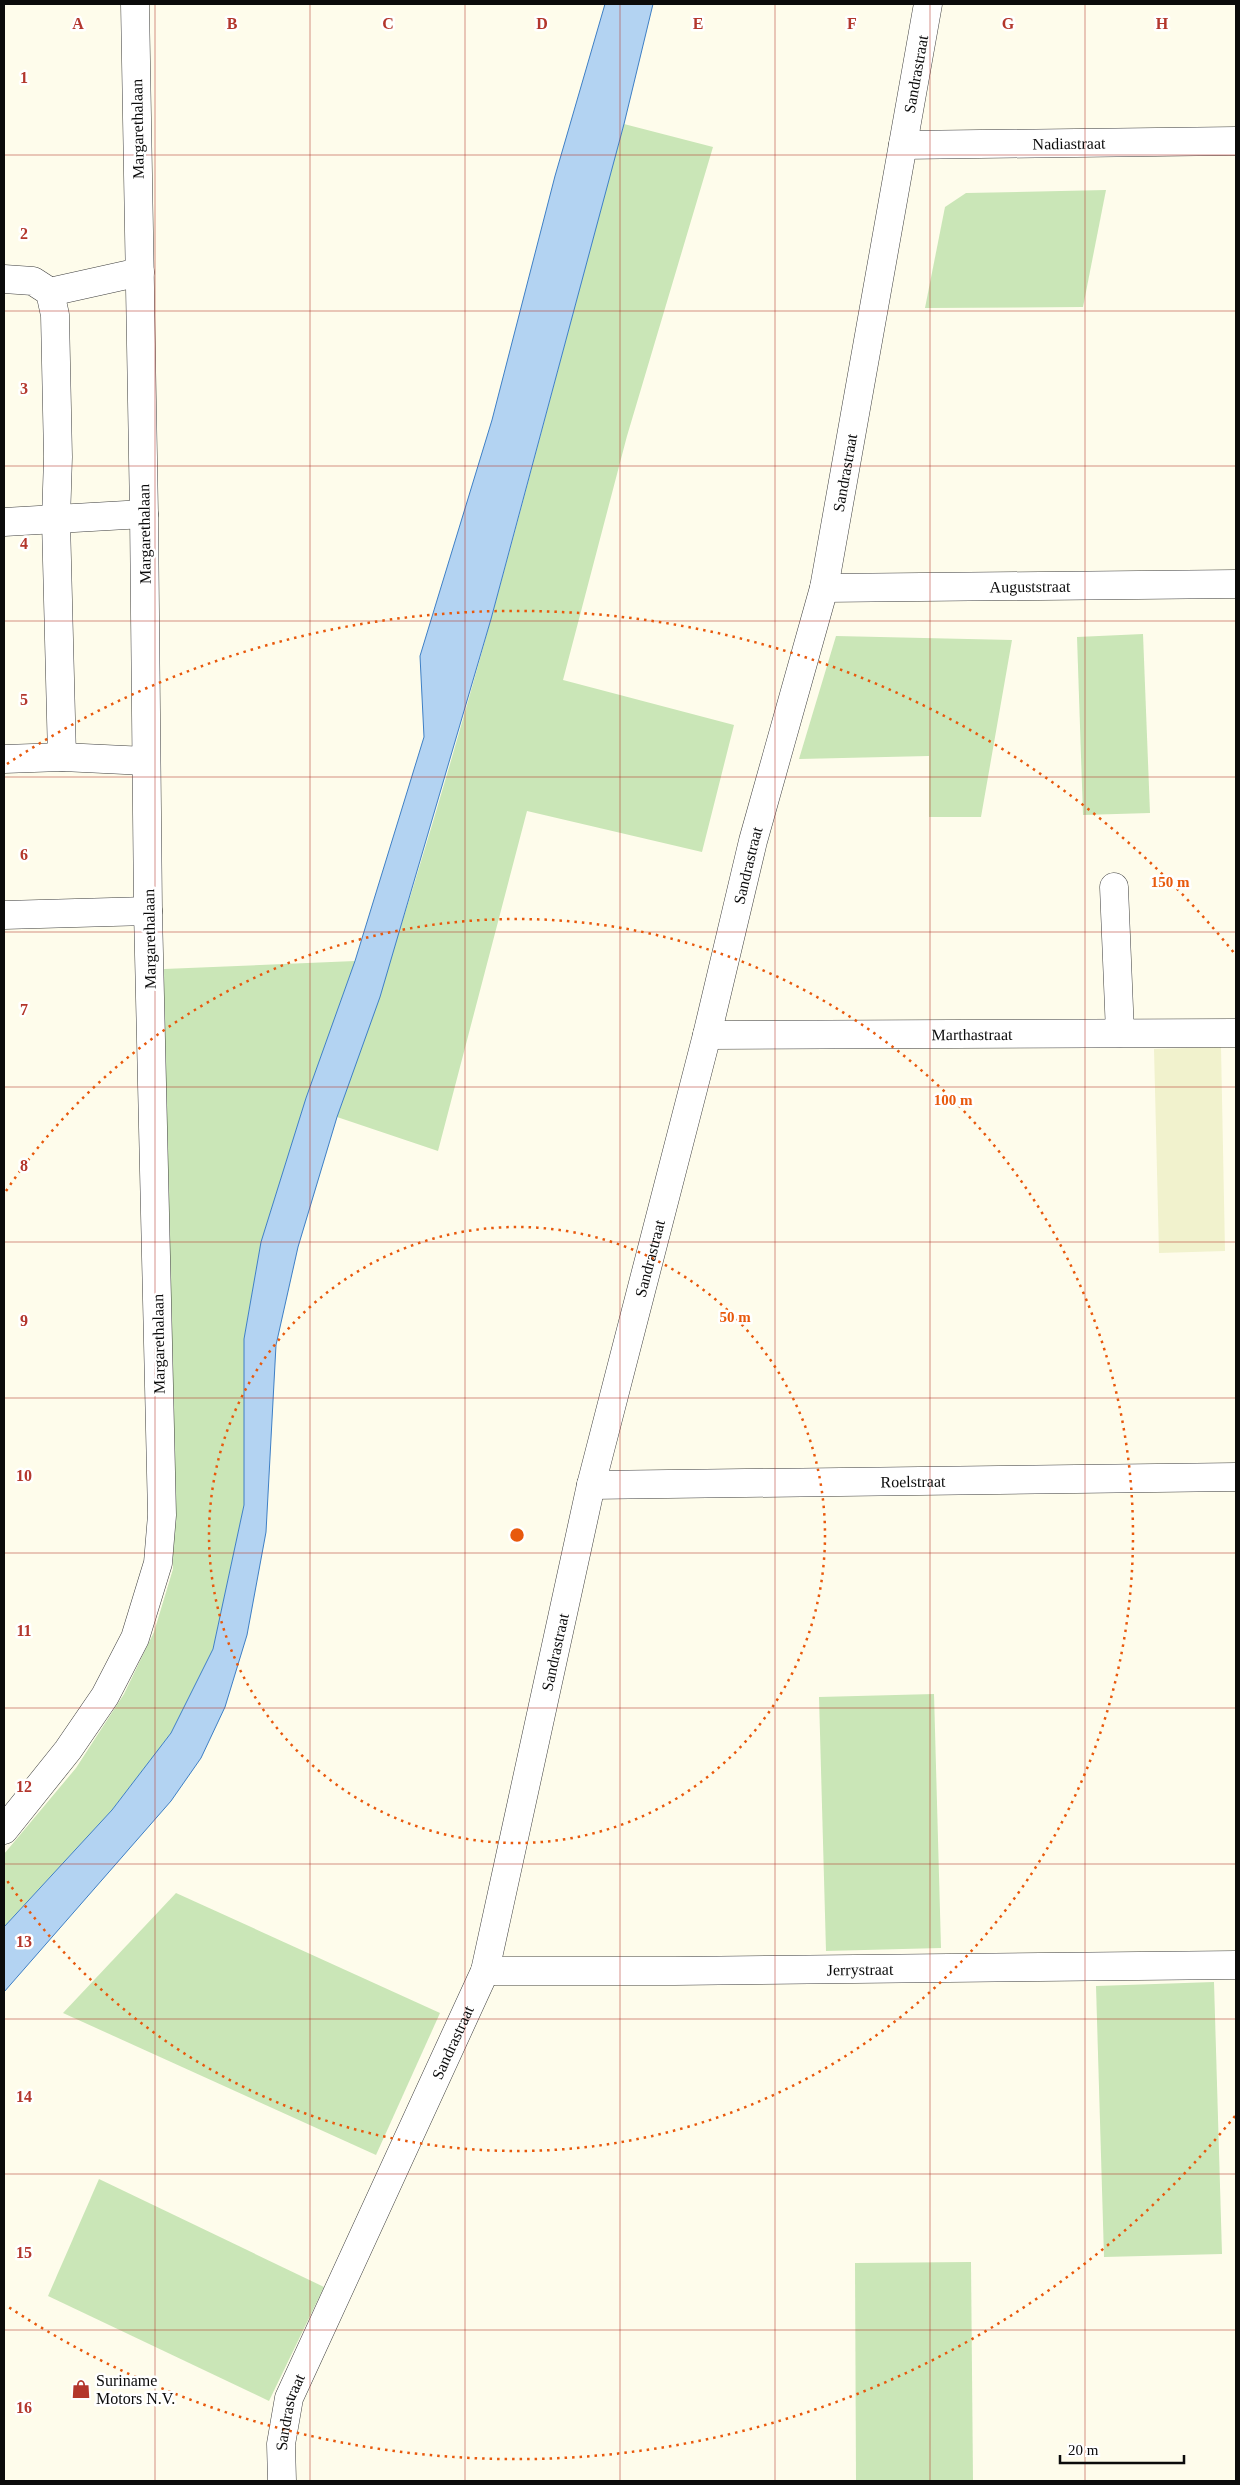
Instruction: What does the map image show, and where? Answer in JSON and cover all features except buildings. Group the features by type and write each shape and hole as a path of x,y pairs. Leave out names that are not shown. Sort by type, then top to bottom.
{"street":[{"name":"Margarethalaan","path":"4,1830 68,1750 105,1696 135,1638 158,1564 162,1515 148,911 144,514 135,4"},
{"name":"Sandrastraat","path":"282,2481 281,2444 289,2398 485,1971 591,1485 707,1035 753,841 824,588 928,4"},
{"name":"Nadiastraat","path":"903,145 1236,141"},
{"path":"50,292 140,272"},
{"path":"4,280 10,278 33,281 50,292 55,315 58,457 56,520 62,757"},
{"path":"4,522 144,514"},
{"name":"Auguststraat","path":"824,588 1236,584"},
{"path":"4,759 62,757 146,761"},
{"path":"1114,887 1120,1033"},
{"path":"4,915 148,911"},
{"name":"Marthastraat","path":"707,1035 1236,1033"},
{"name":"Roelstraat","path":"591,1485 1236,1477"},
{"name":"Jerrystraat","path":"485,1971 675,1971 1236,1965"}],"green space":[{"path":"624,124 713,147 627,436 563,680 734,725 702,852 527,811 438,1151 337,1117 379,995 455,748"},
{"path":"1106,190 1083,307 925,308 945,207 966,193"},
{"path":"1143,634 1150,813 1083,815 1077,637"},
{"path":"836,636 1012,640 981,817 929,817 929,756 799,759"},
{"path":"355,961 306,1098 261,1242 244,1339 244,1505 213,1649 171,1733 112,1810 4,1927 4,1854 76,1768 124,1694 154,1632 173,1569 166,1267 164,969"},
{"path":"1221,1047 1225,1251 1159,1253 1154,1049"},
{"path":"934,1694 941,1948 826,1951 819,1697"},
{"path":"176,1893 440,2013 376,2155 63,2013"},
{"path":"1214,1982 1222,2254 1104,2257 1096,1986"},
{"path":"99,2179 324,2287 269,2401 48,2296"},
{"path":"971,2262 973,2481 856,2481 855,2263"}],"water":[{"path":"605,4 653,4 624,124 491,619 380,997 337,1117 298,1247 276,1345 266,1532 247,1635 225,1707 201,1758 171,1801 4,1992 4,1927 112,1810 171,1733 213,1649 244,1505 244,1339 261,1242 306,1098 355,961 424,737 420,656 492,420 555,176"}],"place":[{"name":"Suriname Motors N.V.","path":"81,2389"}]}
